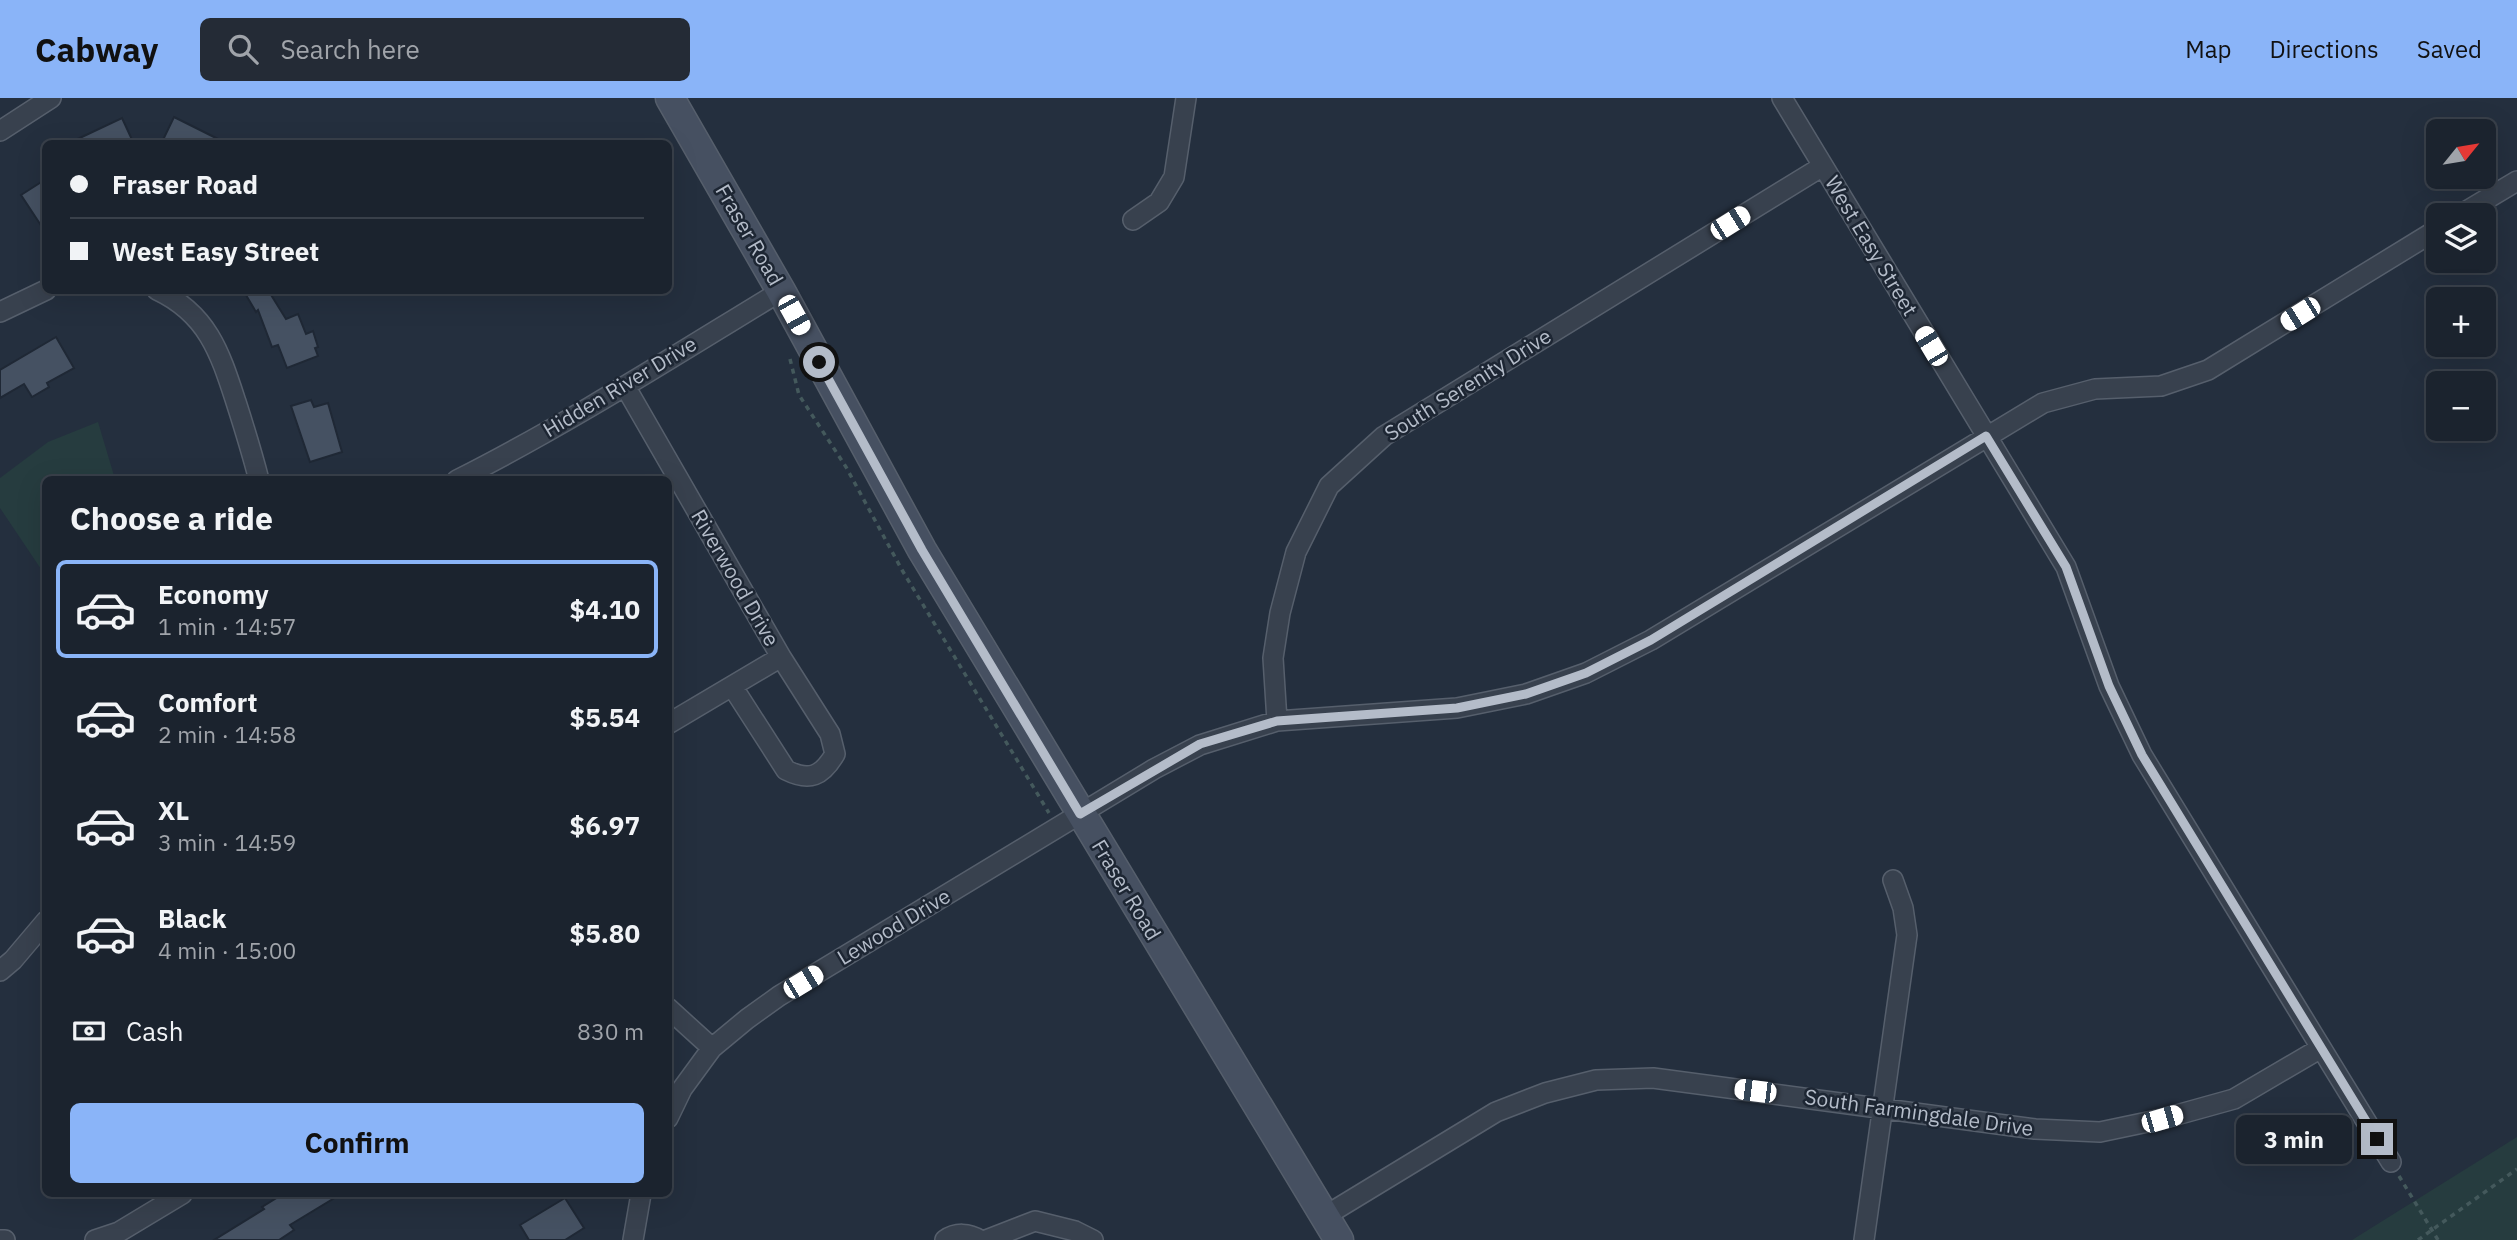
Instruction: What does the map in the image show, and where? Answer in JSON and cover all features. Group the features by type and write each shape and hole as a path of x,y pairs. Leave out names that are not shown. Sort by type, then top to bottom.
{"street":[{"path":"0,131 51,98"},
{"path":"1133,219 1159,202 1174,177 1186,98"},
{"name":"West Easy Street","path":"1782,98 2066,567 2109,686 2142,755 2391,1162"},
{"name":"Fraser Road","path":"673,99 922,550 1339,1240"},
{"name":"South Serenity Drive","path":"1277,721 1273,658 1280,613 1296,552 1329,486 1384,436 1823,166"},
{"path":"2480,203 2517,181"},
{"name":"Lewood Drive","path":"672,1110 682,1089 712,1048 779,996 1200,744 1277,721 1457,708 1526,694 1586,673 1651,640 2043,403 2095,389 2161,386 2208,370 2426,236"},
{"name":"Hidden River Drive","path":"465,476 625,386 781,291"},
{"path":"0,312 42,292"},
{"path":"165,294 194,317 220,352 258,476"},
{"name":"Riverwood Drive","path":"625,386 781,657 672,722"},
{"path":"733,686 786,770 799,777 813,776 827,768 835,754 830,734 781,657"},
{"path":"1864,1240 1907,935 1903,908 1893,880"},
{"path":"0,971 42,926"},
{"path":"672,1012 712,1048"},
{"name":"South Farmingdale Drive","path":"1325,1216 1496,1112 1545,1093 1596,1080 1653,1078 2035,1129 2099,1132 2162,1119 2234,1099 2321,1048"},
{"path":"95,1240 119,1233 177,1197"},
{"path":"634,1240 641,1197"},
{"path":"986,1240 1035,1221 1075,1231 1093,1240"},
{"path":"945,1240 962,1233 973,1235 980,1240"},
{"path":"0,1240 5,1240"}],"path":[{"path":"2391,1162 2438,1240"},
{"path":"2418,1240 2517,1169"}],"green space":[{"path":"98,422 114,476 42,476 42,571 0,508 0,478 48,442"},
{"path":"2517,1137 2517,1240 2352,1240"}],"building":[{"path":"174,117 220,140 163,140"},
{"path":"122,118 132,140 75,140"},
{"path":"42,182 42,227 21,195"},
{"path":"245,294 270,294 286,319 298,314 306,334 313,331 318,356 287,368 278,345 272,347 258,310 256,312"},
{"path":"56,337 74,368 47,383 49,387 32,397 24,384 0,398 0,370"},
{"path":"311,400 314,407 328,403 342,452 310,462 291,406"},
{"path":"278,1197 336,1197 290,1225 294,1230 279,1240 214,1240 264,1209 262,1207"},
{"path":"565,1198 584,1228 565,1240 529,1240 520,1225"}],"route":[{"path":"819,362 922,550 1080,814 1200,744 1277,721 1457,708 1526,694 1586,673 1651,640 1986,436 2066,567 2109,686 2142,755 2377,1139"}]}
